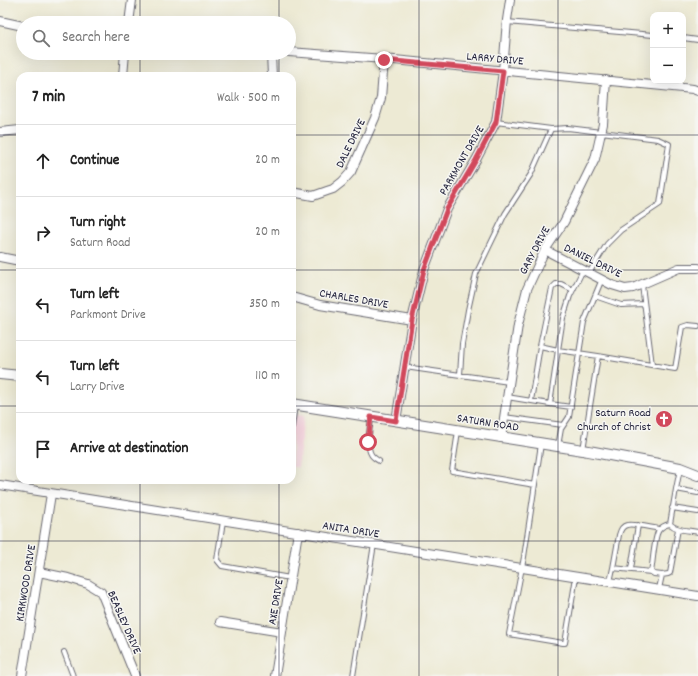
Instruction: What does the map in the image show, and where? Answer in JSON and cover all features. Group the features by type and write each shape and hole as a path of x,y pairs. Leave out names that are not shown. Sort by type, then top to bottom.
{"street":[{"path":"130,16 132,0"},
{"name":"PARKMONT DRIVE","path":"396,421 412,320 424,270 447,209 476,160 496,122 510,0"},
{"path":"0,22 16,25"},
{"name":"LARRY DRIVE","path":"296,53 606,80 693,89 698,91"},
{"path":"123,72 124,60"},
{"path":"271,60 272,72"},
{"name":"DALE DRIVE","path":"296,193 313,196 333,190 351,172 375,118 381,98 384,60"},
{"name":"GARY DRIVE","path":"501,438 518,325 527,289 545,250 564,222 595,159 603,124 606,80"},
{"path":"0,132 16,130"},
{"name":"DANIEL DRIVE","path":"545,250 612,285 625,288 633,288 642,285 679,268 698,268"},
{"path":"0,257 16,260"},
{"name":"CHARLES DRIVE","path":"296,298 320,305 412,320"},
{"path":"0,374 16,376"},
{"name":"SATURN ROAD","path":"296,405 583,450 680,468 698,474"},
{"name":"SATURN ROAD","path":"680,468 698,467"},
{"name":"ANITA DRIVE","path":"0,485 698,596"},
{"name":"KIRKWOOD DRIVE","path":"22,676 51,494"},
{"name":"AXE DRIVE","path":"275,676 298,532"},
{"name":"BEASLEY DRIVE","path":"39,572 88,584 101,592 135,676"},
{"path":"220,622 282,632"}],"lane":[{"path":"507,22 650,35"},
{"path":"686,38 698,40"},
{"path":"496,122 551,129 568,128 658,139 669,144 660,204 621,230 607,244 570,296 563,318 550,404"},
{"path":"460,375 462,344 476,274 505,214 531,174 551,129"},
{"path":"558,446 561,429 569,417 584,322 602,279"},
{"path":"531,401 540,346 552,288 556,284 561,284 573,290"},
{"path":"642,285 652,365"},
{"path":"595,296 621,305 644,304"},
{"path":"540,346 675,368 682,327 688,325 698,326"},
{"path":"583,450 598,356"},
{"path":"405,366 509,382"},
{"path":"507,397 570,407"},
{"path":"371,417 368,442 369,449 371,456 378,461"},
{"path":"504,417 563,425"},
{"path":"458,431 452,471 534,485"},
{"path":"541,444 510,634 564,643 576,576"},
{"path":"670,524 680,468"},
{"path":"676,489 698,493"},
{"path":"672,508 698,512"},
{"path":"223,521 217,560 222,566 291,578"},
{"path":"610,582 621,530 628,524 660,529"},
{"path":"670,524 672,527 678,529 698,532"},
{"path":"651,572 657,532 664,526 670,524"},
{"path":"631,569 638,525"},
{"path":"613,568 631,569 662,575 670,573 678,529"},
{"path":"353,676 374,544"},
{"path":"659,589 662,575"},
{"path":"64,652 73,676"}],"shaded area":[{"path":"296,415 304,416 298,467 296,467"}],"place":[{"name":"Saturn Road Church of Christ","path":"664,419"}],"route":[{"path":"368,442 371,417 396,421 412,320 424,270 447,209 476,160 496,122 503,71 384,60"}]}
